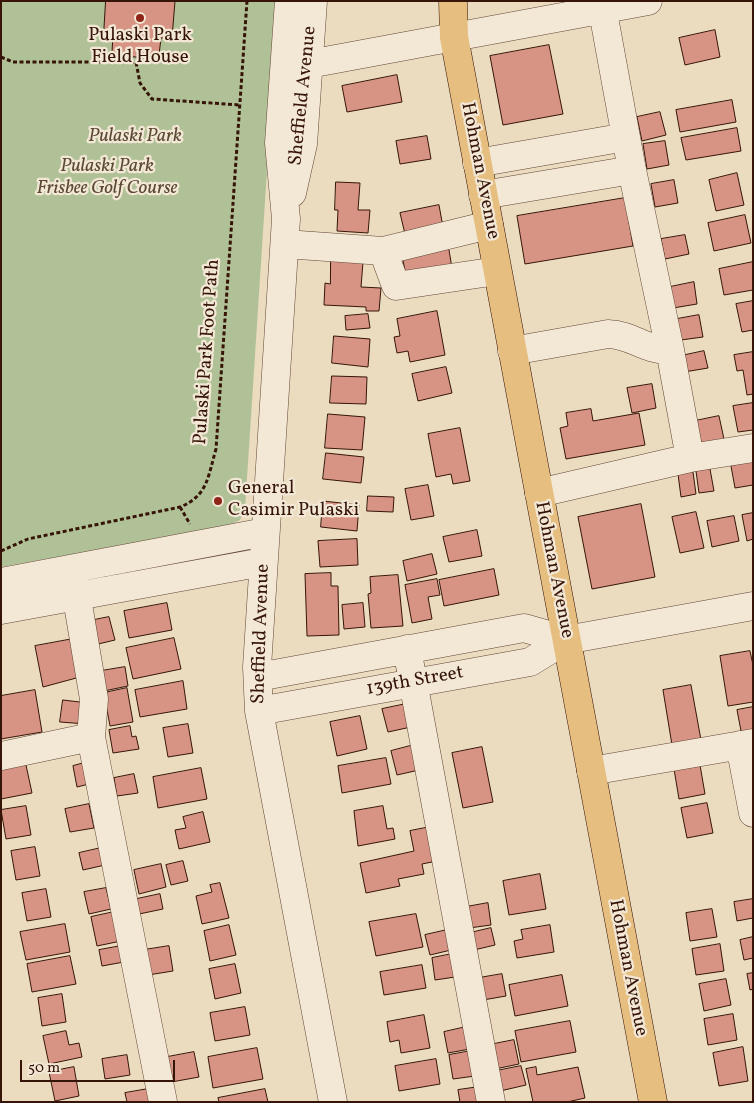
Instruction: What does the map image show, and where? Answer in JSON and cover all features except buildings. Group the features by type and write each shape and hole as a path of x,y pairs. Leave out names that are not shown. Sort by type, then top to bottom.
{"main road":[{"name":"Hohman Avenue","path":"435,1 454,37"},
{"name":"Hohman Avenue","path":"453,1 454,37 653,1102"}],"street":[{"name":"Sheffield Avenue","path":"289,1 279,143 285,231 263,562 258,677 259,711 333,1102"},
{"name":"Sheffield Avenue","path":"285,231 303,144 313,1"},
{"path":"308,64 454,37 602,5 648,1"},
{"path":"602,5 632,170 670,350 690,458"},
{"path":"477,163 626,137"},
{"path":"483,195 632,170"},
{"path":"285,231 384,251 489,225"},
{"path":"384,251 396,286 498,271"},
{"path":"512,351 608,334 622,335 654,350 670,350"},
{"path":"539,494 690,458 753,448"},
{"path":"1,582 265,532"},
{"path":"1,610 263,562"},
{"path":"72,569 94,699 91,737 163,1102"},
{"name":"139th Street","path":"259,711 530,662 566,640 753,606"},
{"name":"139th Street","path":"258,677 524,628 566,640"},
{"path":"407,649 492,1102"},
{"path":"1,756 91,737"},
{"path":"591,771 746,744 753,813"}],"path":[{"name":"Pulaski Park Foot Path","path":"1,551 28,540 180,507 193,502 204,489 216,449 247,1"},
{"path":"1,57 13,62 136,62 140,83 152,99 240,105"}],"green space":[{"name":"Pulaski Park","path":"1,1 278,1 245,509 240,520 228,526 1,567"}],"place":[{"name":"Pulaski Park Field House","path":"140,18"},
{"name":"General Casimir Pulaski","path":"218,501"}],"park label":[{"name":"Pulaski Park Frisbee Golf Course","path":"107,179"}]}
